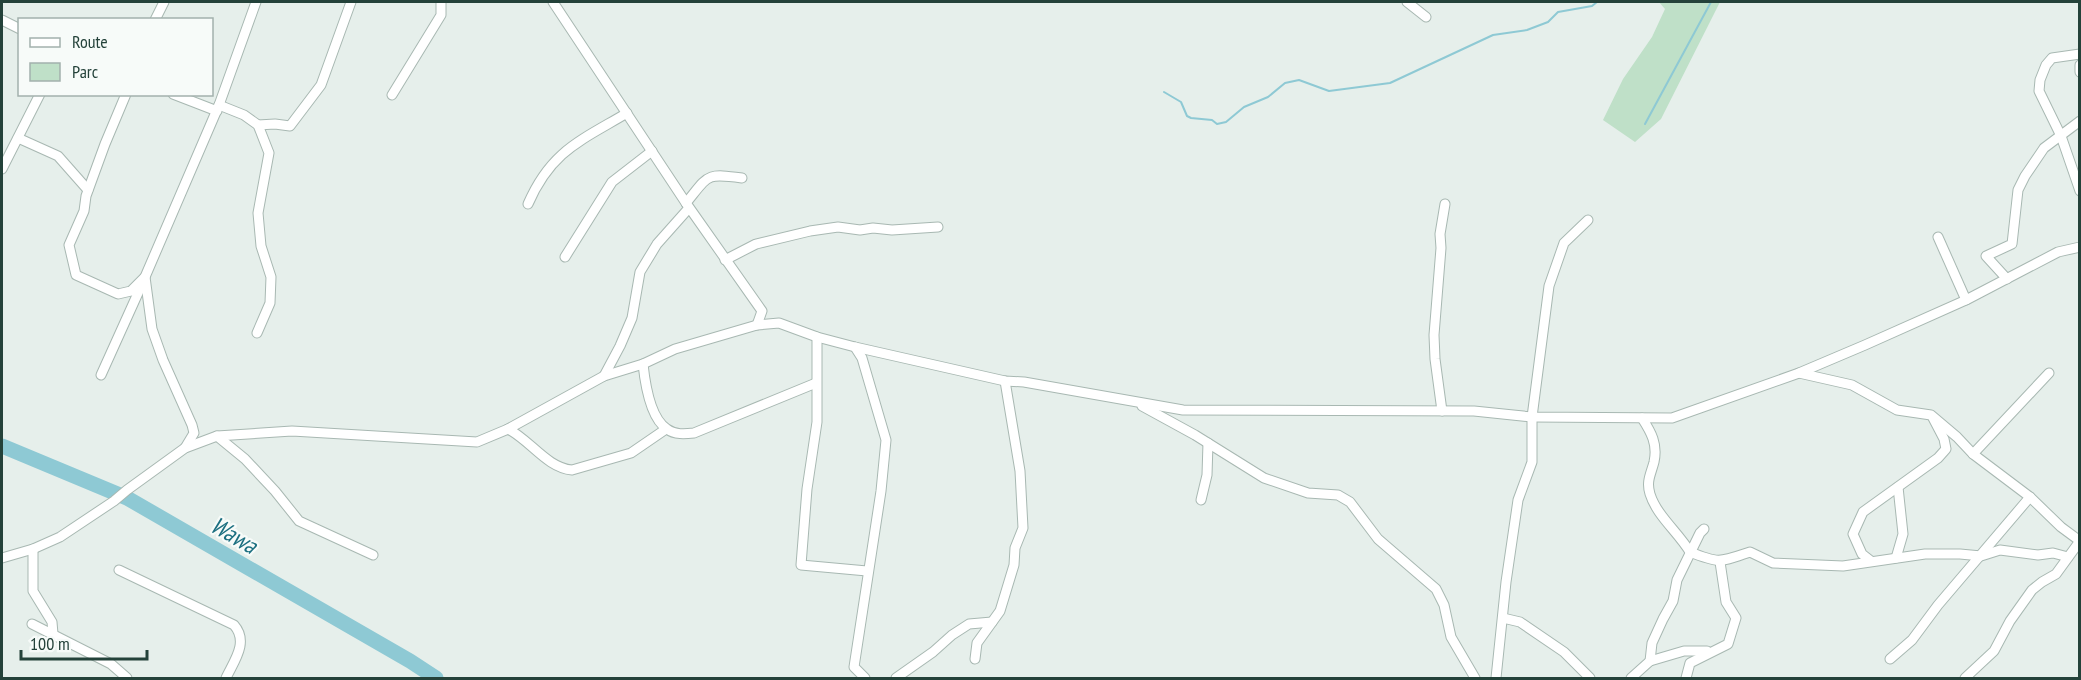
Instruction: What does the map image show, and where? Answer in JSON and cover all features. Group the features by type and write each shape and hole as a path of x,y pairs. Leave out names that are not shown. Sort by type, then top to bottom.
{"street":[{"path":"156,18 164,2"},
{"path":"101,375 218,108 256,2"},
{"path":"258,125 290,126 321,85 351,2"},
{"path":"392,94 441,15 441,2"},
{"path":"553,2 725,260 762,311 779,323 817,337 855,347 1005,381 1024,382 1137,403 1183,410 1474,411 1532,417 1672,418 1799,373 1966,300 2058,252 2079,247"},
{"path":"1407,2 1426,17"},
{"path":"2,20 18,28"},
{"path":"2079,54 2052,58 2046,65 2038,91 2061,136 2079,190"},
{"path":"2079,65 2079,72"},
{"path":"2,169 39,96"},
{"path":"125,96 88,190 84,211 69,245 76,275 118,294 131,291 145,278"},
{"path":"179,96 244,115 258,125 269,153 258,213 261,246 271,277 270,303 257,333"},
{"path":"528,204 549,166 563,153 627,113"},
{"path":"2007,279 1986,256 2012,244 2018,190 2044,148 2079,121"},
{"path":"18,138 58,156 88,190"},
{"path":"565,257 612,182 652,151"},
{"path":"604,376 621,346 632,318 640,272 657,244 688,206 704,181 715,174 742,178"},
{"path":"1442,411 1434,335 1441,249 1440,234 1445,204"},
{"path":"1496,678 1518,500 1532,462 1532,417 1549,286 1564,243 1588,219"},
{"path":"725,260 756,244 810,231 837,227 860,231 873,228 892,230 938,227"},
{"path":"1938,237 1966,300"},
{"path":"145,278 152,329 194,433 185,448"},
{"path":"757,325 762,311"},
{"path":"2,558 33,549 60,537 114,501 185,448 217,436 292,431 477,442 508,429 604,376 722,334 757,325 779,323"},
{"path":"817,337 817,422 807,489 801,565 867,571"},
{"path":"855,347 862,358 886,440 881,491 854,667 865,678"},
{"path":"643,364 648,394 654,411 666,429 678,434 694,434 816,383"},
{"path":"1815,366 1827,379"},
{"path":"1799,373 1852,385 1897,410 1931,415 1957,437 1972,454 2030,497 2079,541 2056,574 2032,590 2010,621 1994,651 1965,678"},
{"path":"1972,454 2049,373"},
{"path":"975,659 977,643 1000,611 1014,565 1015,548 1023,528 1020,471 1005,381"},
{"path":"1137,403 1264,478 1308,493 1338,495 1350,502 1378,539 1436,589 1444,606 1451,637 1475,678"},
{"path":"1871,561 1862,554 1853,534 1863,512 1938,458 1946,449 1944,440 1931,415"},
{"path":"1642,418 1652,433 1655,445 1654,462 1647,478 1649,492 1655,506 1690,552 1720,562 1750,552 1773,563 1843,566 1925,554 1981,555 2000,550 2038,555 2054,553 2068,557"},
{"path":"508,429 522,436 548,460 564,469 572,470 631,453 666,429"},
{"path":"217,436 245,459 275,490 298,521 373,555"},
{"path":"1201,500 1207,475 1208,443"},
{"path":"1896,558 1904,534 1898,487"},
{"path":"1890,659 1912,640 1938,605 2030,497"},
{"path":"1650,661 1652,643 1673,601 1677,580 1704,529"},
{"path":"33,549 33,591 52,622 53,634"},
{"path":"1686,678 1690,663 1728,644 1736,618 1726,602 1720,562"},
{"path":"119,570 234,625 240,632 241,646 226,678"},
{"path":"1503,618 1520,622 1564,652 1590,678"},
{"path":"896,678 969,624 992,622"},
{"path":"32,624 111,664 127,678"},
{"path":"1631,678 1650,661 1684,651 1716,651"}],"green space":[{"path":"1659,2 1720,2 1661,119 1635,142 1603,120 1623,79 1652,37 1665,9"}],"waterway":[{"path":"1164,92 1181,102 1187,116 1212,120 1217,124 1226,122 1244,107 1268,97 1285,83 1299,80 1329,91 1390,83 1493,35 1527,30 1548,22 1558,12 1592,6 1597,2"},
{"path":"1645,124 1711,2"},
{"name":"Wawa","path":"2,446 127,498 436,678"}]}
